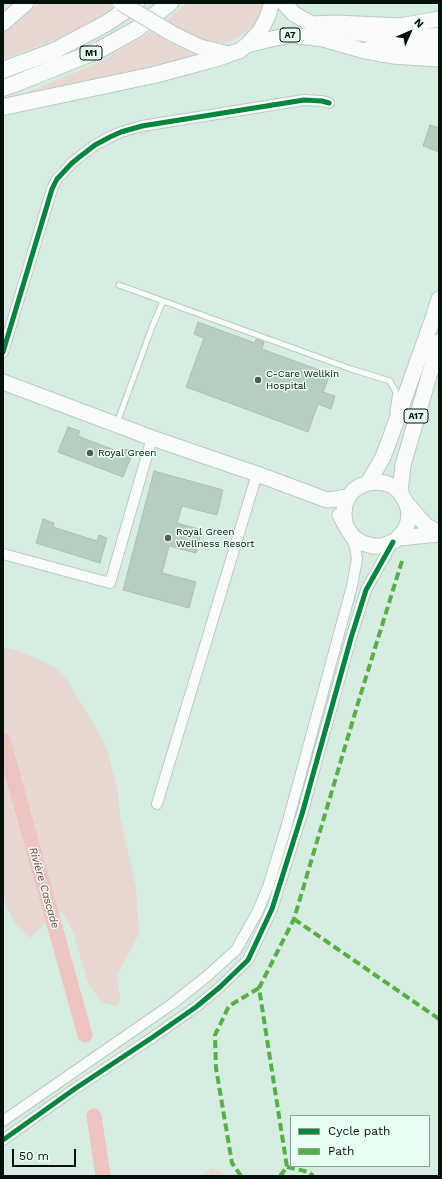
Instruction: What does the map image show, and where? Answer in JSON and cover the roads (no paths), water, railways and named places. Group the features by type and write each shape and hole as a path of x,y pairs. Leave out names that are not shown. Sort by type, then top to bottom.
{"highway":[{"name":"M1","path":"3,70 54,51 107,23 136,3"},
{"name":"M1","path":"3,88 99,50 136,29 170,3"},
{"path":"3,107 154,75 229,54"}],"main road":[{"path":"3,23 26,3"},
{"path":"121,3 173,34 200,47 229,54"},
{"name":"A7","path":"229,54 239,51 260,31 267,18 272,3"},
{"name":"A7","path":"284,3 294,14 312,24 336,31 371,35 412,37 439,35"},
{"path":"312,24 335,23 401,26 439,19"},
{"name":"A7","path":"247,45 292,35 366,47 422,49 439,48"},
{"path":"334,42 365,51 392,56 439,59"},
{"name":"A17","path":"349,496 354,490 368,483 382,459 439,299"},
{"name":"A17","path":"396,540 405,530 409,513 404,498 402,465 439,342"},
{"path":"3,382 152,438 327,500 340,514 353,537 367,545 384,546 396,540 439,534"},
{"path":"368,483 385,483 393,486 422,521 439,534"},
{"path":"327,500 349,496"},
{"path":"346,526 344,514 345,504 349,496"}],"street":[{"path":"3,352 52,189 63,172 95,145 121,132 142,126 304,100 315,100 329,103"},
{"path":"3,554 110,583 152,438"},
{"path":"157,804 256,474"},
{"path":"3,1121 172,1004 206,977 236,950 268,887 286,828 350,594 357,559 355,547 346,526"},
{"path":"3,1140 76,1088 196,1007 220,987 248,960 272,909 302,814 351,638 366,590 396,540"}],"lane":[{"path":"120,285 390,381 396,392 388,444"},
{"path":"116,424 163,301"}],"waterway":[{"name":"Rivière Cascade","path":"3,740 85,1035"},
{"name":"Rivière Cascade","path":"94,1116 103,1176"}],"place":[{"name":"C-Care Wellkin Hospital","path":"258,380"},
{"name":"Royal Green","path":"90,453"},
{"name":"Royal Green Wellness Resort","path":"168,538"}]}
